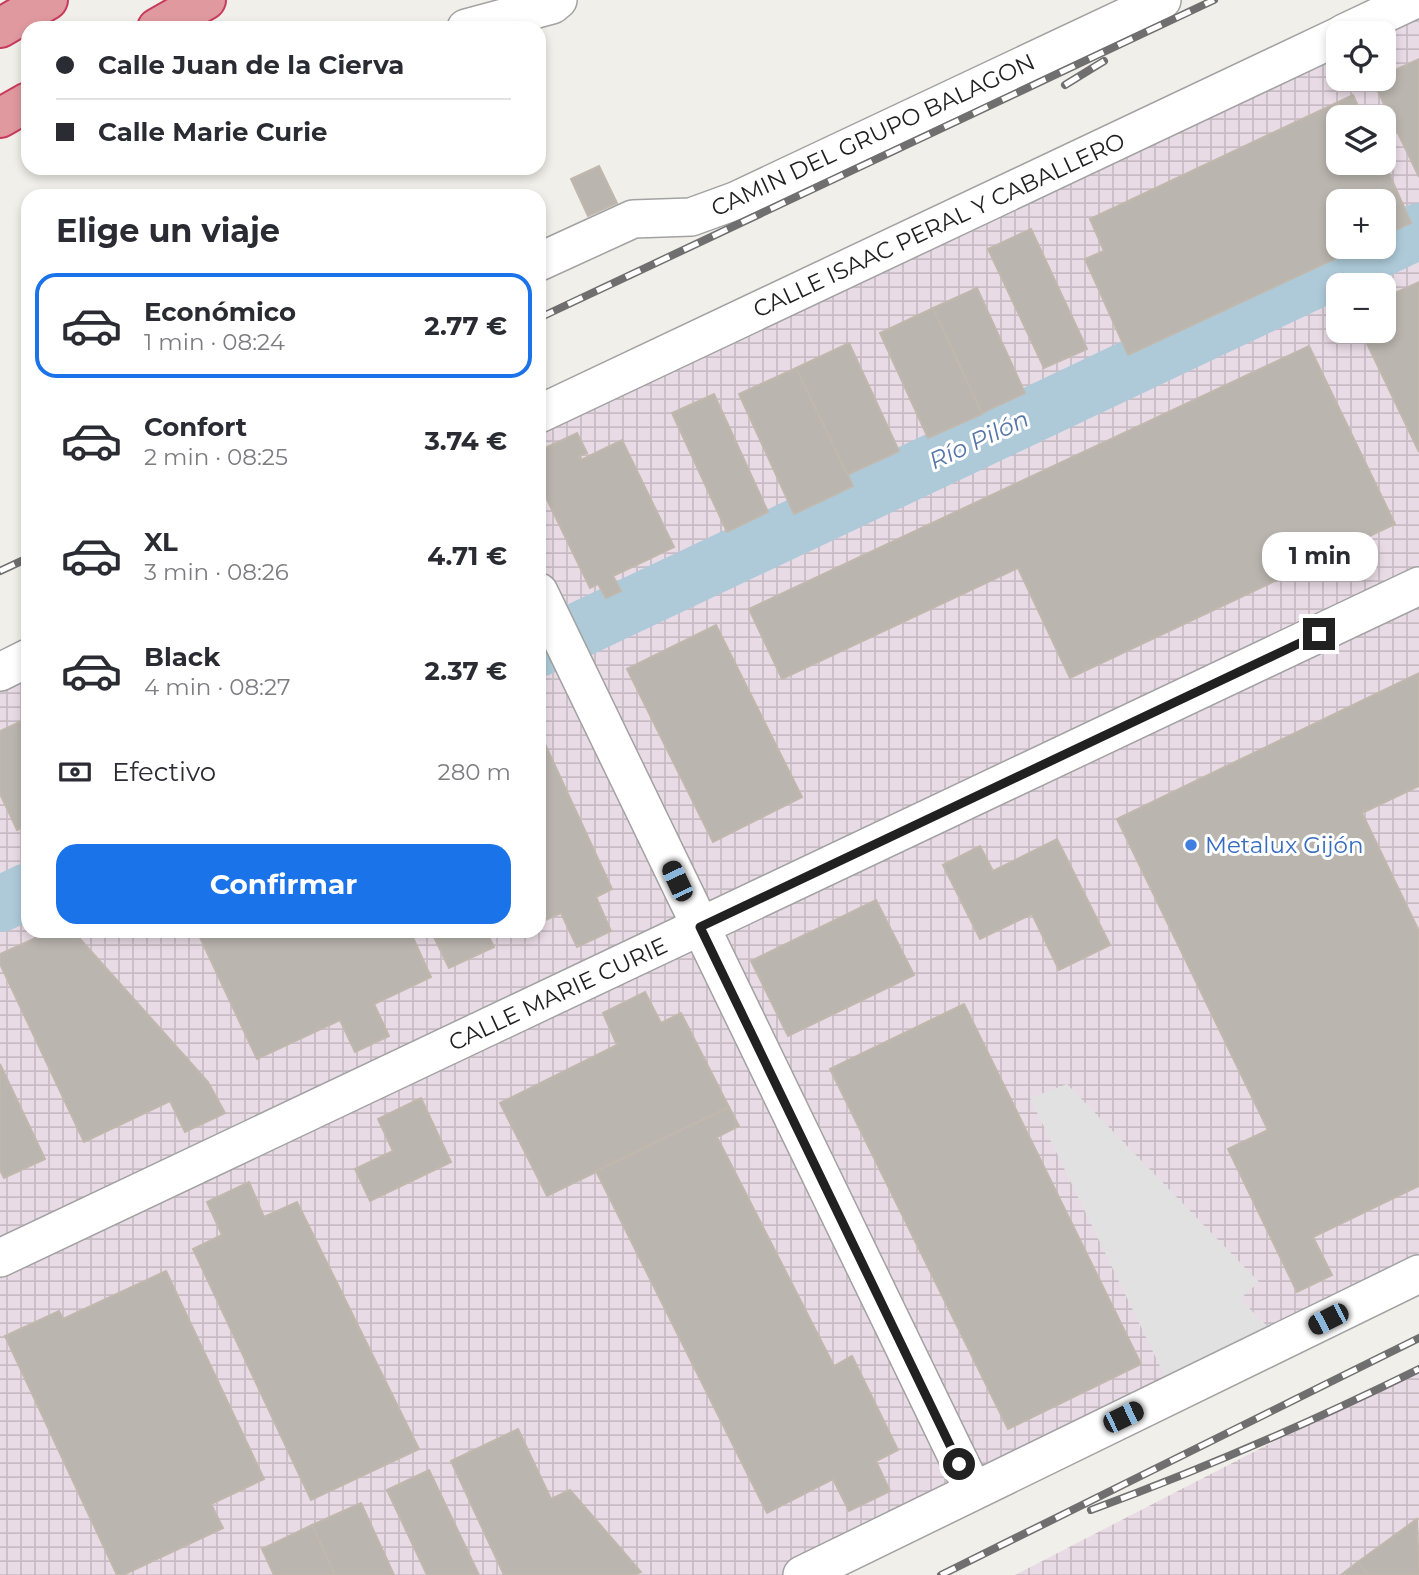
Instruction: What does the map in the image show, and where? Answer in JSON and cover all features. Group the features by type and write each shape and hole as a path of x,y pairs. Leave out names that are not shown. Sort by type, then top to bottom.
{"highway":[{"path":"2,27 48,0"},
{"path":"169,21 206,0"},
{"path":"0,118 21,106"}],"street":[{"path":"492,21 552,5 558,0"},
{"name":"CAMIN DEL GRUPO BALAGON","path":"546,259 633,219 691,217 735,201 1162,0"},
{"path":"1369,21 1414,0"},
{"name":"CALLE ISAAC PERAL Y CABALLERO","path":"546,411 1326,42"},
{"name":"CALLE MARIE CURIE","path":"0,1258 1419,586"},
{"path":"546,607 973,1490"},
{"path":"0,671 21,661"},
{"path":"802,1575 1283,1342 1419,1273"}],"shaded area":[{"path":"1372,0 1419,0 1419,1253 798,1575 0,1575 0,651 21,640 21,938 546,938 546,392 1326,22 1326,91 1396,91 1396,21 1328,21"},
{"path":"1067,1084 1259,1282 1240,1299 1283,1342 1173,1393 1030,1098"},
{"path":"1419,1367 1419,1575 1015,1575 1364,1395"}],"building":[{"path":"1419,59 1419,177 1396,129 1396,105 1384,105 1378,91 1396,91 1396,70"},
{"path":"1353,95 1358,105 1332,105"},
{"path":"1326,108 1326,175 1390,175 1396,189 1326,189 1326,259 1334,259 1128,355 1085,259 1104,251 1090,219"},
{"path":"599,166 617,203 588,216 571,179"},
{"path":"1396,189 1411,223 1396,230"},
{"path":"1031,229 1087,349 1044,368 988,249"},
{"path":"1419,282 1419,452 1367,343 1396,343 1396,293"},
{"path":"977,288 1025,393 982,413 933,308"},
{"path":"933,308 982,414 928,438 880,333"},
{"path":"849,343 899,451 847,475 796,368"},
{"path":"1309,346 1395,524 1070,678 1018,568 782,679 749,609"},
{"path":"796,368 853,486 794,514 739,394"},
{"path":"714,394 768,512 727,532 672,413"},
{"path":"577,433 587,453 579,456 581,460 622,440 674,547 613,576 621,591 606,598 598,584 590,588 546,497 546,448"},
{"path":"716,625 802,797 713,842 627,669"},
{"path":"1419,673 1419,786 1362,813 1419,931 1419,1186 1313,1237 1332,1275 1297,1292 1228,1149 1268,1130 1117,819"},
{"path":"21,721 21,828 17,830 0,794 0,731"},
{"path":"546,746 612,889 596,897 611,931 577,947 561,913 546,920"},
{"path":"1057,839 1110,945 1059,970 1032,914 980,939 943,865 980,846 993,871"},
{"path":"876,900 914,975 788,1036 751,961"},
{"path":"35,938 79,938 208,1082 225,1113 185,1132 170,1101 84,1142 0,964 0,954"},
{"path":"200,938 413,938 431,977 374,1004 389,1036 355,1052 340,1020 257,1059"},
{"path":"434,938 490,938 494,947 449,968"},
{"path":"645,992 661,1023 681,1013 729,1107 547,1196 500,1103 617,1045 603,1013"},
{"path":"964,1004 1141,1364 1008,1429 830,1069"},
{"path":"0,1064 45,1159 4,1178 0,1170"},
{"path":"421,1098 451,1162 370,1201 355,1169 393,1151 378,1119"},
{"path":"729,1107 739,1126 717,1137 834,1366 852,1356 898,1450 876,1461 890,1491 849,1511 833,1479 767,1513 596,1171"},
{"path":"249,1182 264,1217 297,1202 419,1449 311,1500 193,1249 222,1235 207,1202"},
{"path":"166,1271 264,1479 211,1504 223,1528 123,1575 117,1575 5,1336 59,1311 63,1319"},
{"path":"518,1429 551,1499 570,1490 641,1572 634,1575 504,1575 451,1461"},
{"path":"429,1470 479,1575 427,1575 387,1490"},
{"path":"361,1503 394,1575 335,1575 312,1525"},
{"path":"1417,1519 1419,1575 1368,1575 1358,1562"},
{"path":"312,1525 335,1575 274,1575 262,1549"},
{"path":"1358,1562 1368,1575 1341,1575"}],"waterway":[{"name":"Río Pilón","path":"546,646 1419,231"},
{"name":"Río Pilón","path":"0,904 21,894"}],"railway":[{"path":"546,315 1214,0"},
{"path":"1065,85 1104,61"},
{"path":"0,571 21,561"},
{"path":"941,1575 1419,1338"},
{"path":"1091,1510 1257,1444 1419,1369"}],"place":[{"name":"Metalux Gijón","path":"1191,845"}],"route":[{"path":"959,1464 700,927 1319,634"}]}
